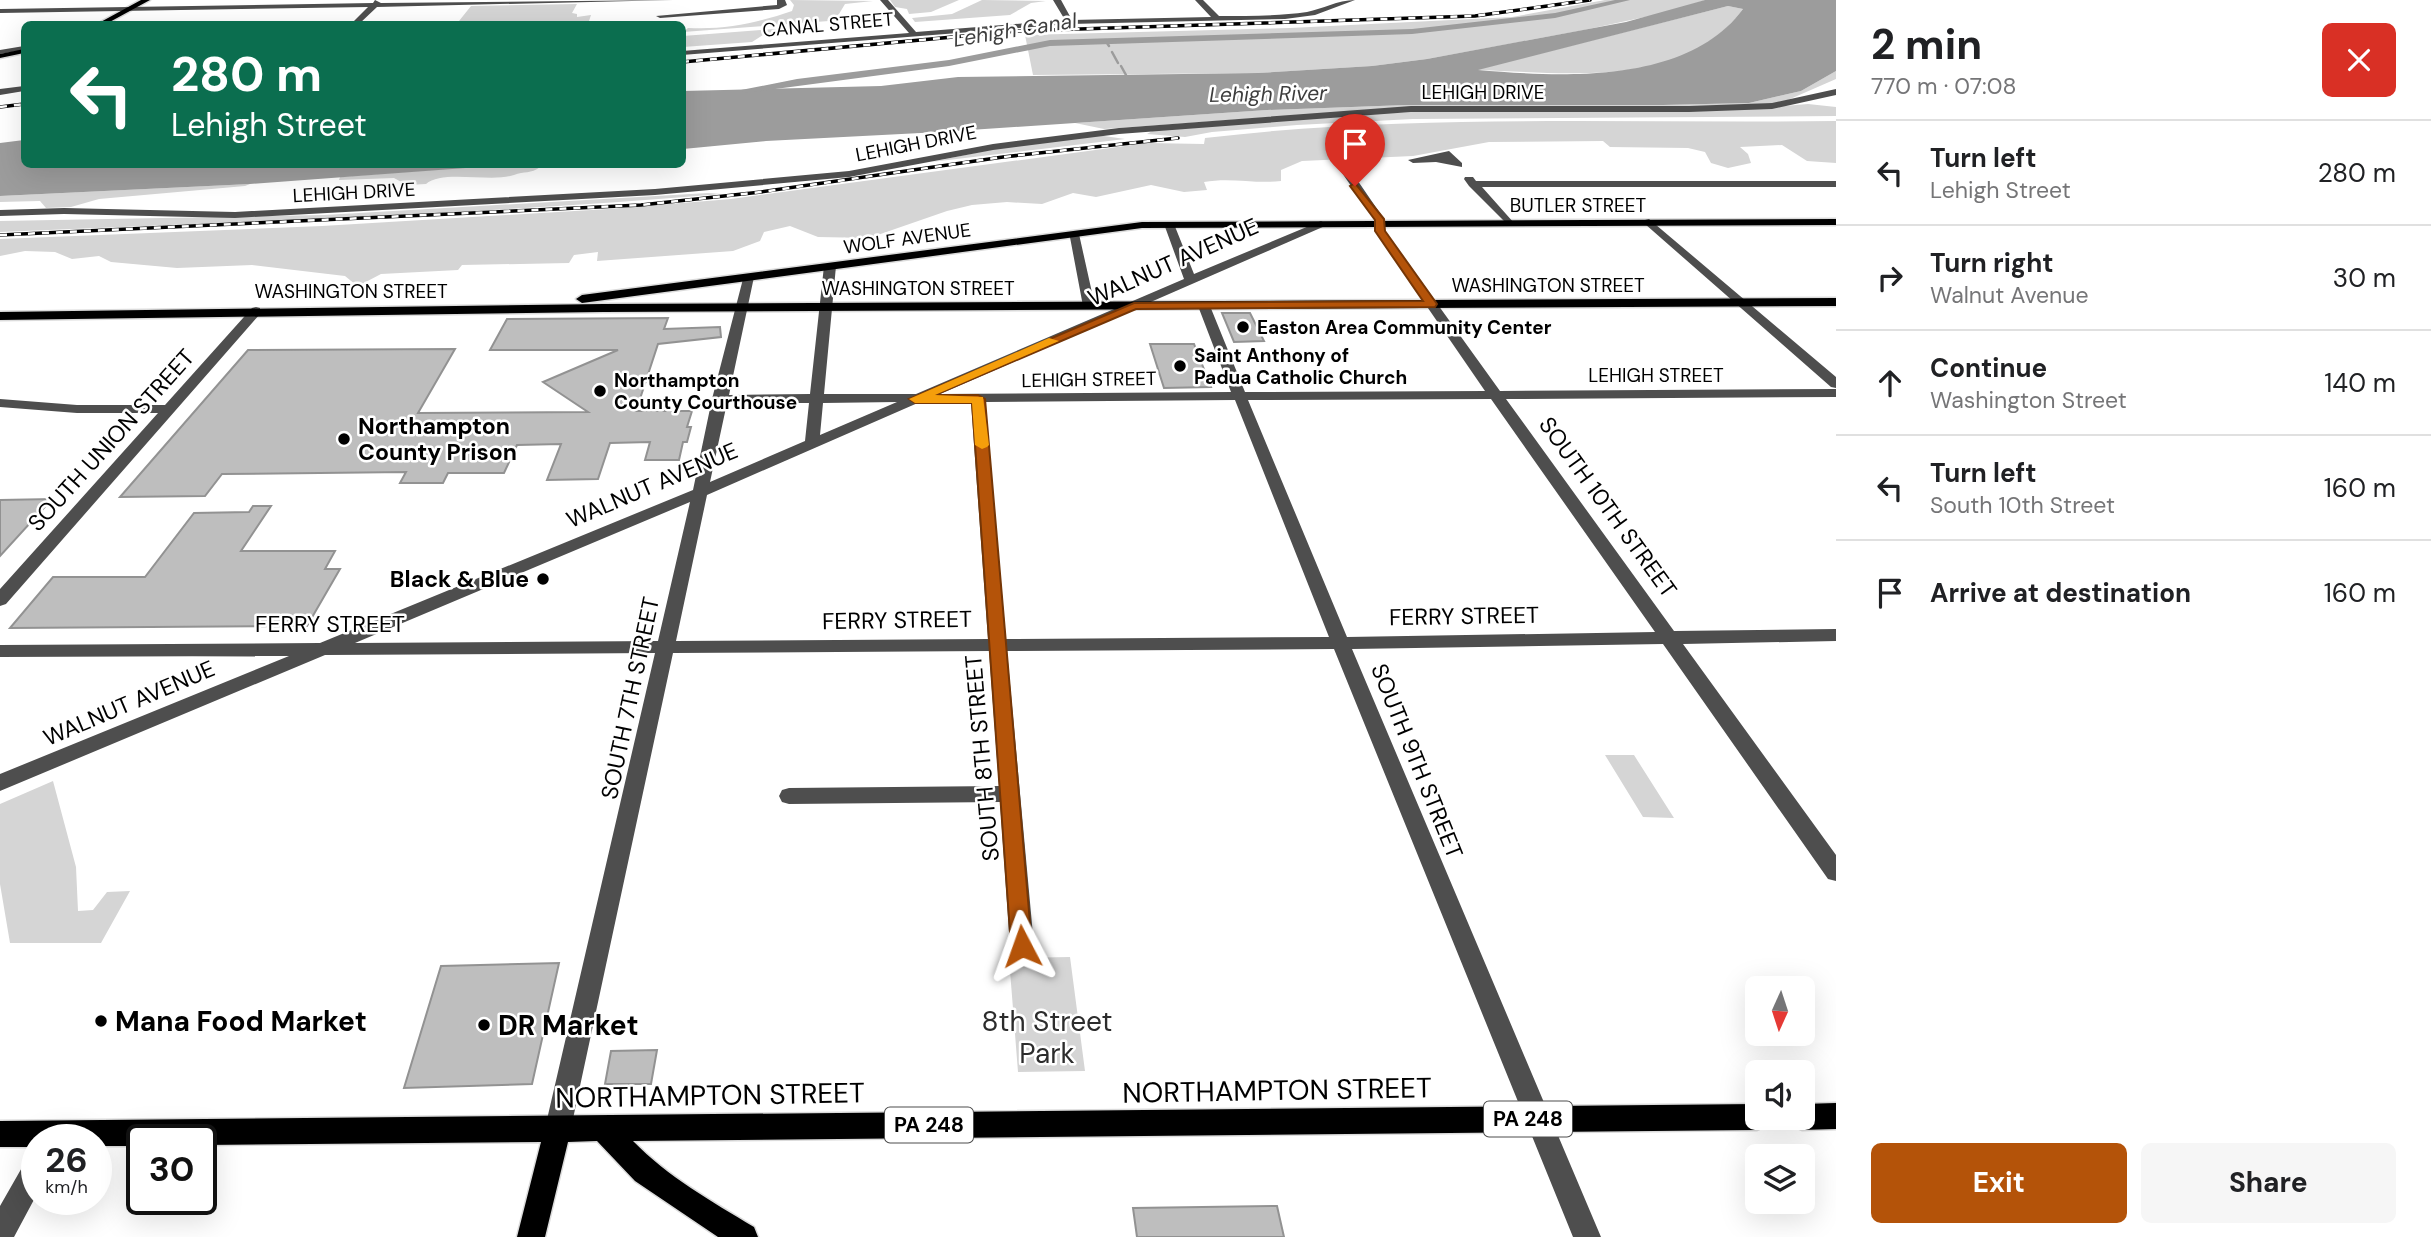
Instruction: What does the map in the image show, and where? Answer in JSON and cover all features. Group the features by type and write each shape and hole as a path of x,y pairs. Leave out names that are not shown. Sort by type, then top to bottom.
{"main road":[{"path":"106,21 159,0"},
{"path":"121,21 146,4"},
{"path":"0,56 21,53"},
{"name":"BUTLER STREET","path":"1321,224 1836,222"},
{"name":"WOLF AVENUE","path":"499,309 1073,234 1169,224 1321,224"},
{"path":"603,308 606,298 612,295"},
{"name":"WASHINGTON STREET","path":"0,316 603,308 1836,302"},
{"path":"1815,1116 1836,1116"},
{"name":"NORTHAMPTON STREET","path":"112,1135 558,1128 1745,1117"},
{"path":"531,1237 558,1128"},
{"path":"602,1128 645,1172 680,1198 744,1237"},
{"name":"NORTHAMPTON STREET","path":"0,1133 21,1134"}],"street":[{"path":"146,4 669,0"},
{"path":"739,0 745,10"},
{"path":"884,0 914,34"},
{"path":"1057,0 1070,22"},
{"path":"1199,0 1217,19"},
{"name":"CANAL STREET","path":"686,53 1070,22 1299,15 1351,0"},
{"path":"358,21 377,3"},
{"path":"660,16 745,10 781,3"},
{"path":"0,11 132,9"},
{"path":"0,92 21,89"},
{"name":"LEHIGH DRIVE","path":"0,214 64,211 235,215 615,194 849,174 1069,136 1304,115 1411,109 1689,109 1772,106 1836,92"},
{"path":"1413,160 1436,159 1449,154 1509,223"},
{"path":"1436,159 1458,167"},
{"name":"SOUTH 10TH STREET","path":"1345,170 1380,219 1380,231 1431,304 1836,872"},
{"path":"1474,184 1836,184"},
{"path":"1649,222 1836,384"},
{"path":"1169,224 1191,281"},
{"name":"WALNUT AVENUE","path":"0,783 698,493 1321,224"},
{"path":"1073,234 1089,306"},
{"path":"812,443 830,266"},
{"name":"SOUTH 7TH STREET","path":"558,1128 748,277"},
{"name":"SOUTH 9TH STREET","path":"1203,306 1587,1237"},
{"name":"SOUTH UNION STREET","path":"0,600 256,311"},
{"name":"LEHIGH STREET","path":"719,399 1836,393"},
{"name":"SOUTH 8TH STREET","path":"978,399 1022,946"},
{"path":"0,403 77,409 168,409"},
{"name":"FERRY STREET","path":"0,651 1342,643 1836,635"},
{"path":"789,796 1010,794"},
{"path":"0,1234 21,1195"}],"green space":[{"path":"790,0 873,1 845,4 836,19 829,21 686,32 688,28 728,27 753,22 792,11 794,5"},
{"path":"890,0 959,0 931,12 909,14 907,9 895,7"},
{"path":"982,0 1046,1 1031,3 1010,15 915,22 912,18 952,14"},
{"path":"1605,0 1706,0 1659,14 1584,30 1427,59 1372,66 1258,73 1033,75 1025,35 1290,28 1512,17"},
{"path":"577,4 572,13 577,14 577,17 591,15 589,21 459,21 471,6"},
{"path":"1728,6 1743,9 1718,35 1688,53 1655,65 1582,73 1475,70"},
{"path":"788,28 787,32 763,35 752,42 686,47 686,36"},
{"path":"1836,71 1836,79 1781,103 1692,107 1401,108 1104,129 1075,123 1267,110 1406,105 1749,103 1801,91"},
{"path":"1808,104 1836,107 1836,116 1413,119 1297,125 1185,137 1147,134 1154,130 1382,113 1710,110"},
{"path":"1836,121 1836,163 1807,161 1782,145 1740,147 1748,154 1751,163 1728,168 1711,163 1705,152 1688,148 1610,147 1603,141 1489,142 1413,156 1302,161 1281,170 1281,181 1204,182 1207,190 1184,192 1151,185 1096,197 1073,193 1042,204 1007,202 972,205 869,238 818,237 790,226 764,232 760,241 733,251 597,261 598,252 574,255 569,263 462,265 458,270 381,274 360,285 345,276 252,265 177,268 111,262 99,256 72,259 55,252 25,251 0,256 0,239 322,226 731,199 1147,143 1204,144 1205,138 1284,130 1441,122"},
{"path":"1097,135 1125,139 931,162 1000,148"},
{"path":"455,168 538,168 504,177 443,177 426,184 407,185 394,178 339,180 340,177"},
{"path":"250,184 99,199 71,207 46,208 40,201 0,202 0,196"},
{"path":"722,194 452,212 0,232 0,221 324,215"},
{"path":"1605,755 1634,755 1674,818 1643,817"},
{"path":"53,781 76,867 78,911 93,910 107,892 130,891 101,943 10,943 0,884 0,804"},
{"name":"8th Street Park","path":"1070,957 1085,1071 1018,1072 1009,958"}],"water":[{"name":"Lehigh River","path":"1705,0 1836,0 1836,71 1801,91 1749,103 1406,105 1267,110 766,141 686,149 686,91 881,86 958,77 1258,73 1372,66 1427,59 1626,22","holes":["1728,6 1743,9 1719,34 1690,52 1656,64 1621,71 1547,74 1478,70"]},
{"path":"21,140 21,168 466,168 250,184 0,196 0,143"}],"building":[{"name":"Easton Area Community Center","path":"1222,313 1250,313 1264,341 1234,342"},
{"path":"668,318 664,329 720,327 721,337 658,344 636,411 692,411 687,427 691,427 687,442 683,442 679,460 645,460 650,442 610,443 598,479 547,480 561,444 517,445 504,473 448,473 443,483 400,483 406,472 222,474 205,496 120,497 248,350 455,349 418,413 588,412 543,382 618,350 490,350 507,319"},
{"name":"Saint Anthony of Padua Catholic Church","path":"1150,344 1194,344 1211,387 1164,388"},
{"path":"52,499 0,556 0,500"},
{"path":"253,506 271,506 241,551 335,551 325,569 340,569 307,626 10,628 53,577 145,577 194,513 249,512"},
{"name":"DR Market","path":"559,963 532,1084 404,1088 441,966"},
{"path":"657,1050 651,1084 605,1084 611,1051"},
{"path":"1277,1206 1284,1237 1137,1237 1133,1208"}],"waterway":[{"name":"Lehigh Canal","path":"746,90 949,63 1050,43 1412,31 1555,15 1626,0"},
{"name":"Lehigh Canal","path":"1105,40 1109,46"},
{"path":"1112,52 1118,63"},
{"path":"1121,66 1126,75"}],"railway":[{"path":"686,62 1018,31 1475,16 1590,0"},
{"path":"0,107 21,104"},
{"path":"0,235 641,205 761,192 1003,157 1178,138"}],"slow traffic":[{"path":"982,445 978,399 915,399 1053,341"}],"place":[{"name":"Easton Area Community Center","path":"1243,327"},
{"name":"Saint Anthony of Padua Catholic Church","path":"1180,366"},
{"name":"Northampton County Courthouse","path":"600,391"},
{"name":"Northampton County Prison","path":"344,439"},
{"name":"Black & Blue","path":"543,579"},
{"name":"Mana Food Market","path":"101,1021"},
{"name":"DR Market","path":"484,1025"}],"route":[{"path":"1022,946 978,399 915,399 1134,306 1431,304 1380,231 1380,219 1355,186"}]}
